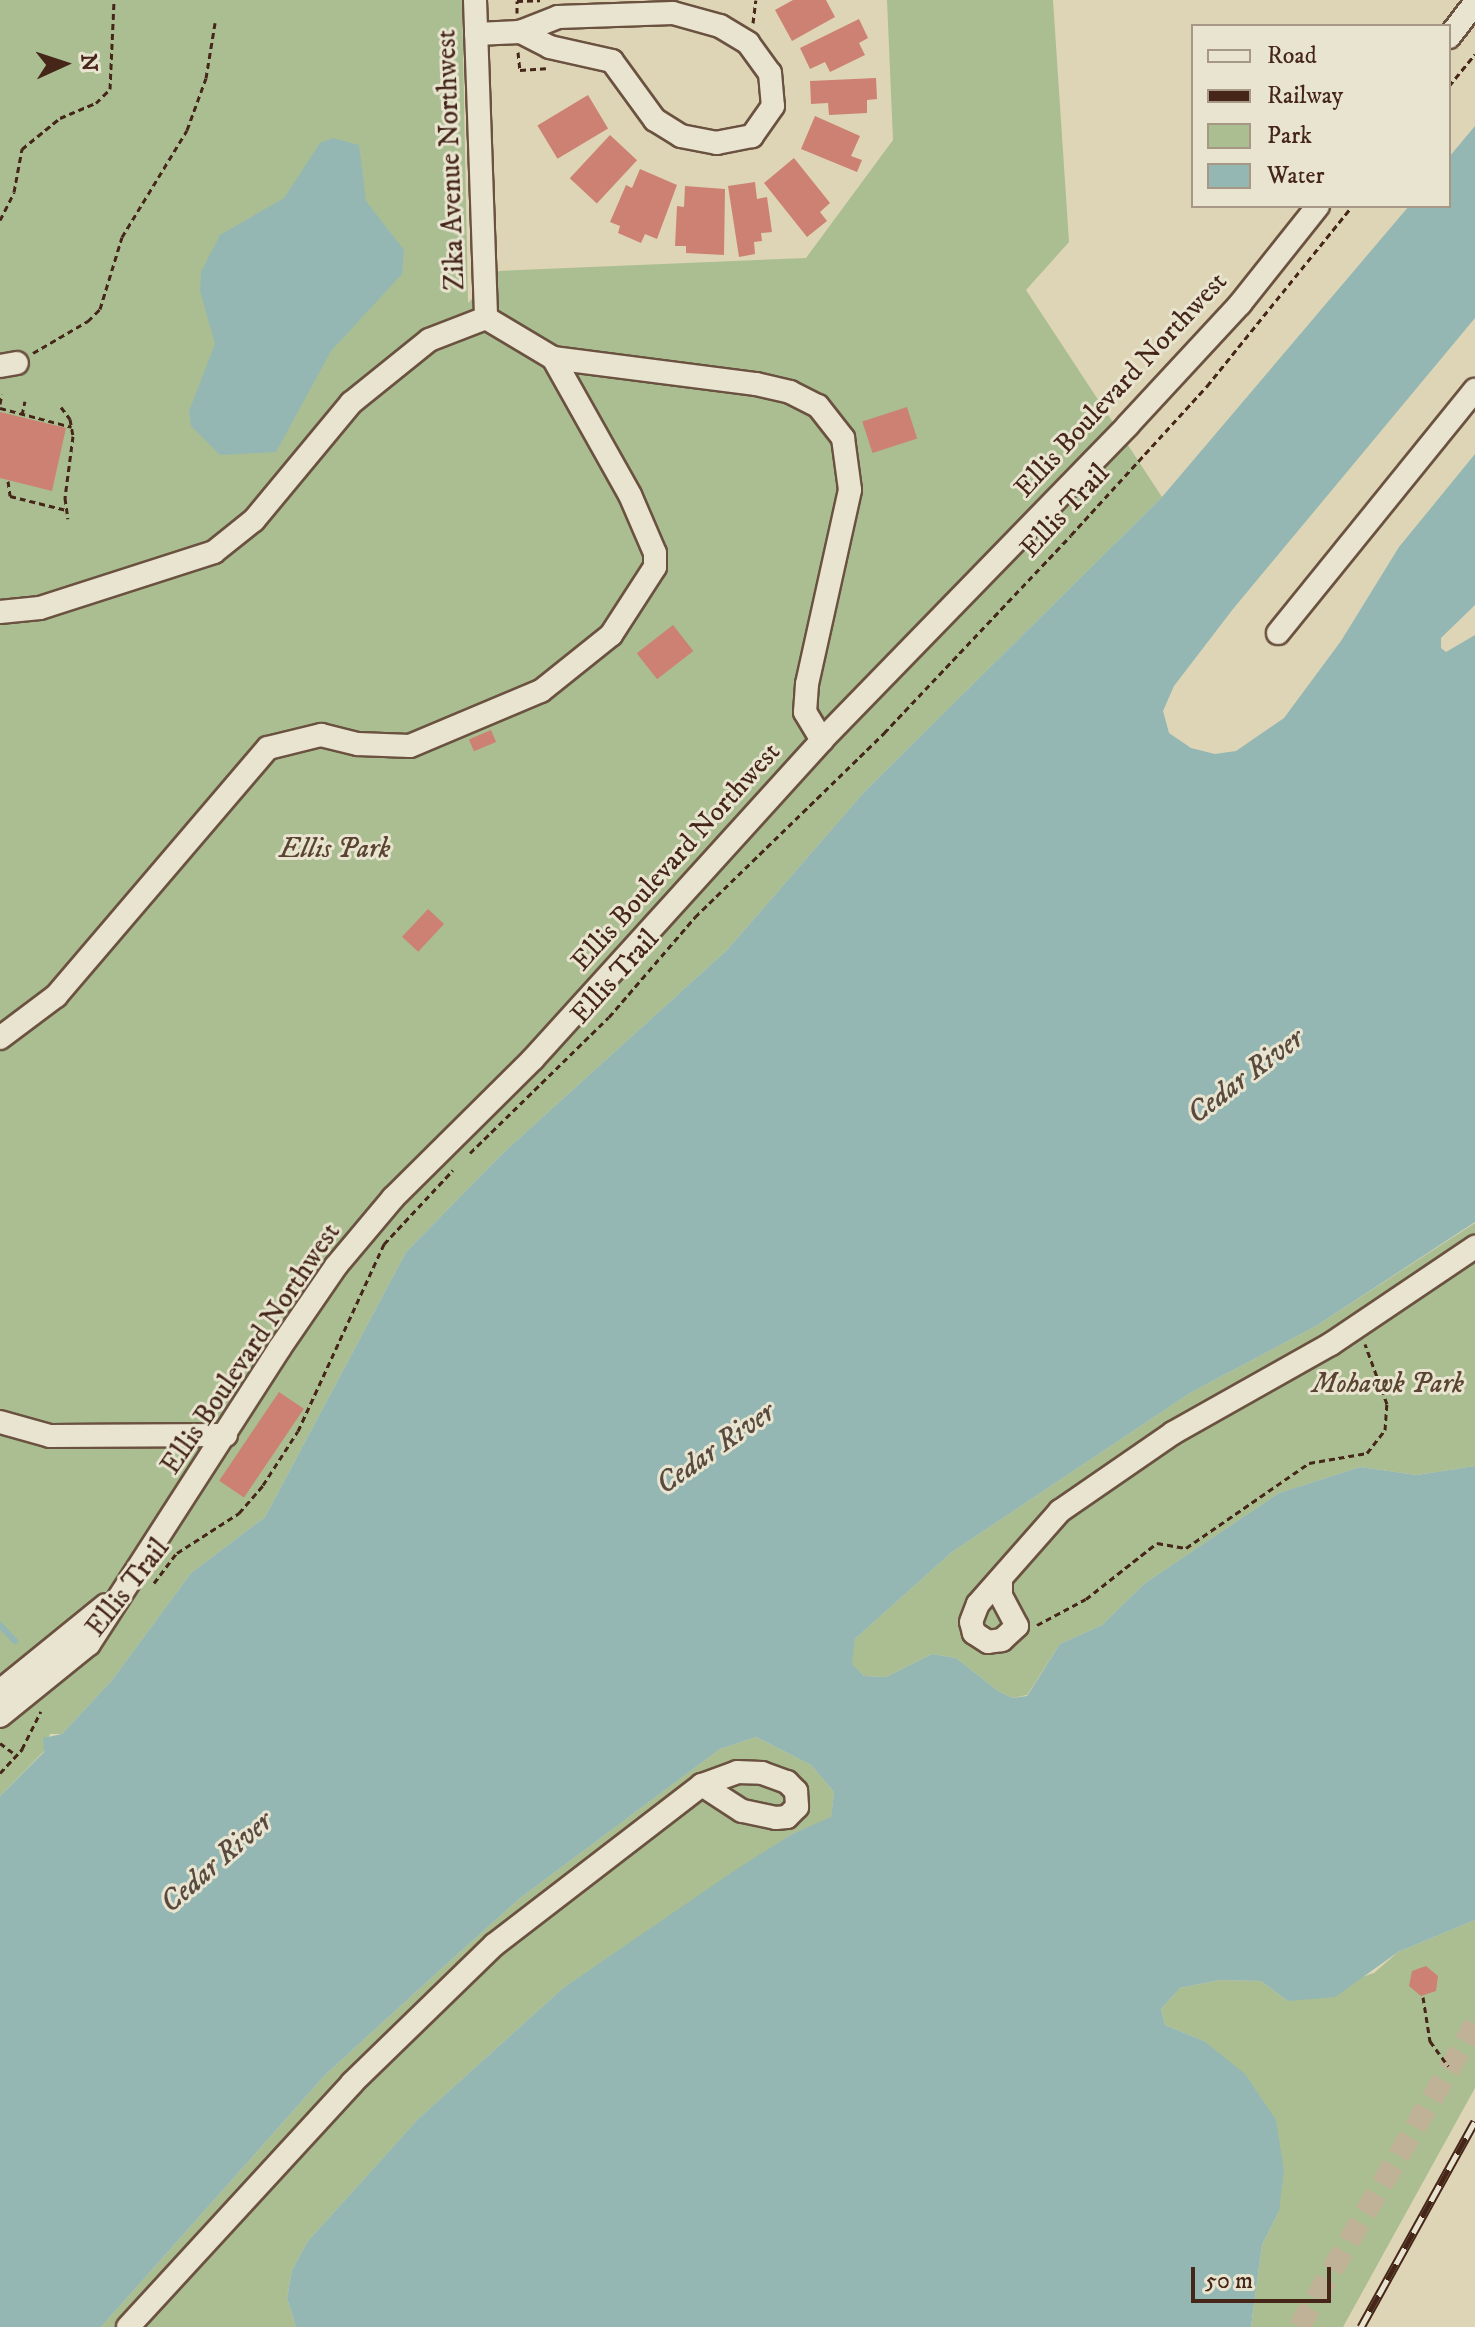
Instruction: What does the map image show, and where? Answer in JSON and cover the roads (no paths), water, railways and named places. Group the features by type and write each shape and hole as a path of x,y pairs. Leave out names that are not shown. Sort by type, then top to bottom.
{"street":[{"name":"Zika Avenue Northwest","path":"475,0 486,318"},
{"path":"1451,34 1475,3"},
{"path":"476,34 518,32 558,17 673,13 720,26 748,43 770,73 773,106 752,136 717,143 681,136 655,120 612,61 550,47 518,32"},
{"name":"Ellis Boulevard Northwest","path":"0,1716 89,1644 140,1587 226,1435 336,1266 393,1198 533,1059 822,740 1128,425 1240,304 1316,208"},
{"path":"0,612 40,608 214,552 254,520 351,403 429,340 486,318 553,358 790,392 818,406 843,438 850,490 816,636 805,712 822,740"},
{"path":"0,1038 56,996 268,748 321,735 358,744 410,746 541,691 611,635 655,567 655,553 630,495 553,358"},
{"path":"1278,633 1475,390"},
{"path":"1001,1579 1001,1596 1017,1626 1002,1640 988,1642 974,1633 971,1622 978,1604 1060,1511 1119,1468 1358,1325 1475,1247"},
{"path":"0,1422 50,1436 226,1435"},
{"name":"Ellis Boulevard Northwest","path":"0,1691 140,1587"},
{"path":"128,2327 352,2083 494,1945 702,1785"}],"water":[{"name":"Cedar River","path":"1475,126 1475,318 1233,609 1174,686 1163,711 1169,733 1191,748 1215,754 1236,751 1284,718 1341,641 1399,547 1475,454 1475,605 1441,638 1441,648 1446,652 1475,635 1475,1222 1316,1326 1190,1393 952,1552 855,1639 852,1664 864,1676 886,1677 932,1654 956,1658 998,1691 1013,1698 1027,1696 1060,1644 1102,1625 1145,1583 1279,1493 1360,1467 1417,1475 1475,1466 1475,1920 1398,1952 1335,1997 1288,2001 1261,1981 1220,1980 1180,1988 1161,2009 1165,2025 1204,2041 1245,2074 1276,2120 1284,2171 1279,2211 1262,2245 1251,2327 296,2327 287,2298 292,2270 308,2241 418,2119 563,1988 734,1871 792,1834 831,1817 834,1792 811,1765 756,1737 720,1749 519,1899 451,1960 325,2075 101,2327 0,2327 0,1796 44,1752 43,1738 62,1734 112,1680 191,1573 265,1517 406,1252 502,1154 727,950 865,791 1162,497 1407,208 1451,208 1451,155"},
{"path":"333,138 359,145 366,201 404,250 402,274 331,351 276,452 220,455 191,426 189,411 215,344 200,291 201,272 220,235 284,198 320,143"}],"waterway":[{"path":"0,1625 15,1641"}],"tunnel":[{"path":"1299,2327 1475,2025"}],"railway":[{"path":"1361,2327 1475,2121"}],"park label":[{"name":"Ellis Park","path":"335,849"},
{"name":"Mohawk Park","path":"1388,1384"}]}
